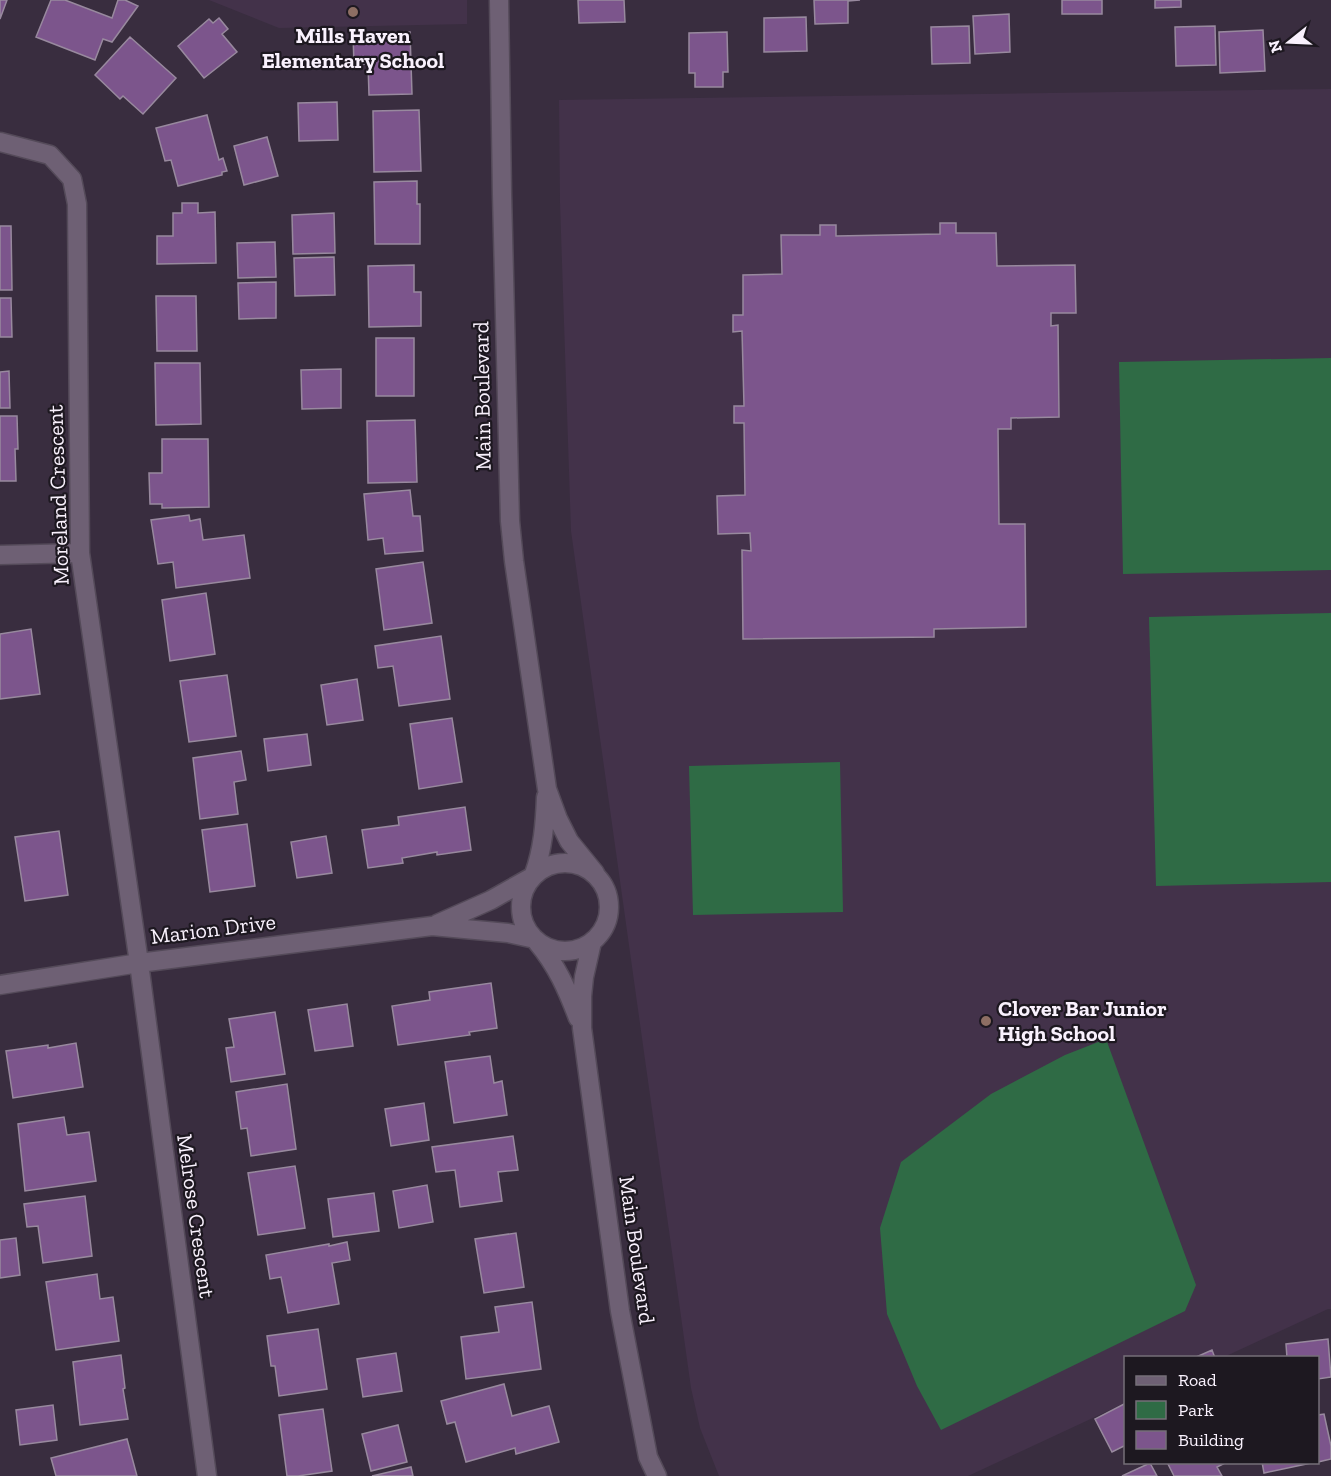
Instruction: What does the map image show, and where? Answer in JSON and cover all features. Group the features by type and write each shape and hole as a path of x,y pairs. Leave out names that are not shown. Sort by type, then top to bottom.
{"street":[{"name":"Main Boulevard","path":"499,0 510,521 515,573 547,789 542,850 533,876 526,884 521,896 520,908 522,920 528,932 550,958 564,983 582,1028"},
{"name":"Moreland Crescent","path":"0,142 50,155 72,179 77,204 80,553 139,963"},
{"path":"0,555 80,553"},
{"name":"Main Boulevard","path":"547,789 569,841 603,883 608,895 607,921 601,933 592,942 584,977 582,1028 620,1311 648,1457 657,1476"},
{"path":"533,876 545,866 558,862 571,862 595,873"},
{"name":"Marion Drive","path":"432,926 491,900 533,876"},
{"name":"Marion Drive","path":"0,985 139,963 432,926 508,933 536,940"},
{"path":"536,940 549,948 564,951 579,949 592,942"},
{"name":"Melrose Crescent","path":"139,963 207,1476"}],"shaded area":[{"name":"Mills Haven Elementary School","path":"209,0 467,0 467,24 279,28"},
{"name":"Clover Bar Junior High School","path":"1331,89 1331,1309 1226,1356 1124,1356 1124,1403 968,1476 719,1476 700,1428 691,1388 571,531 560,203 559,100"}],"green space":[{"path":"1331,358 1331,570 1123,574 1119,362"},
{"path":"1331,613 1331,882 1156,886 1149,617"},
{"path":"840,762 843,912 693,915 689,766"},
{"path":"1106,1039 1196,1285 1185,1311 941,1430 917,1386 887,1314 880,1228 901,1162 991,1094 1065,1055"}],"building":[{"path":"0,0 7,0 0,19"},
{"path":"51,0 65,0 112,18 118,0 125,0 138,6 112,42 103,39 95,60 36,37"},
{"path":"578,0 624,0 625,22 579,23"},
{"path":"814,0 860,0 848,1 848,23 815,24"},
{"path":"1062,0 1102,0 1102,14 1062,14"},
{"path":"1155,0 1181,0 1181,7 1155,8"},
{"path":"1009,14 1010,52 975,54 973,16"},
{"path":"806,17 807,51 764,52 764,18"},
{"path":"219,18 228,29 222,34 237,52 204,78 178,46 209,19 213,23"},
{"path":"969,26 970,63 932,64 931,27"},
{"path":"1215,26 1216,65 1176,66 1175,27"},
{"path":"1263,30 1265,71 1220,73 1219,32"},
{"path":"410,32 412,94 369,95 368,64 354,65 353,34"},
{"path":"727,32 728,72 723,72 723,87 695,87 695,73 689,73 689,33"},
{"path":"130,37 176,78 143,114 123,96 120,99 95,75"},
{"path":"337,102 338,140 299,141 298,103"},
{"path":"419,110 421,171 374,172 373,111"},
{"path":"207,115 219,160 223,158 227,171 222,172 222,175 178,186 171,160 165,161 156,128"},
{"path":"267,137 278,176 244,185 234,146"},
{"path":"417,181 417,204 420,204 420,244 375,244 374,182"},
{"path":"182,203 198,203 198,213 215,212 216,263 157,264 157,236 173,236 173,213 182,213"},
{"path":"334,213 335,253 293,254 292,215"},
{"path":"940,223 956,223 956,233 996,233 997,266 1075,265 1076,313 1051,313 1051,326 1058,325 1059,417 1011,418 1011,429 998,429 999,524 1025,524 1026,627 934,629 934,637 743,639 742,550 751,551 750,533 718,534 717,496 745,495 744,423 734,423 734,406 744,406 742,331 733,332 733,315 743,315 743,275 782,274 781,235 820,235 820,225 836,225 836,236 940,234"},
{"path":"0,226 11,226 12,290 0,290"},
{"path":"275,242 276,277 238,278 237,243"},
{"path":"334,257 335,295 295,296 294,258"},
{"path":"414,265 414,292 421,292 421,326 369,327 368,266"},
{"path":"276,282 276,318 239,319 238,283"},
{"path":"156,296 196,296 197,351 157,351"},
{"path":"0,298 11,298 12,337 0,337"},
{"path":"376,338 414,338 414,396 376,396"},
{"path":"155,363 200,363 201,424 156,425"},
{"path":"341,369 341,408 302,409 301,370"},
{"path":"9,371 10,408 0,408 0,372"},
{"path":"0,416 17,416 16,481 0,481"},
{"path":"415,420 417,482 368,483 367,421"},
{"path":"162,439 208,439 209,507 162,508 162,504 150,504 149,473 162,473"},
{"path":"410,490 413,516 420,516 423,551 385,554 383,538 368,540 364,494"},
{"path":"189,515 190,521 200,519 203,540 244,535 250,578 176,588 173,562 158,564 151,520"},
{"path":"423,562 432,623 384,630 376,569"},
{"path":"206,593 215,654 170,661 162,600"},
{"path":"31,629 40,694 0,699 0,634"},
{"path":"441,636 450,699 399,706 393,666 378,668 375,646"},
{"path":"227,675 236,736 189,742 180,681"},
{"path":"357,679 363,720 327,725 321,685"},
{"path":"452,718 462,782 419,789 410,724"},
{"path":"307,734 311,765 268,771 264,739"},
{"path":"241,751 246,780 234,782 238,814 200,819 193,758"},
{"path":"465,807 471,850 437,855 437,852 402,858 403,863 368,868 362,830 399,825 398,817"},
{"path":"247,824 255,886 210,892 202,830"},
{"path":"59,831 68,895 25,901 15,837"},
{"path":"326,836 332,873 297,878 291,842"},
{"path":"491,983 497,1028 469,1032 470,1035 398,1045 392,1006 430,1000 429,992"},
{"path":"347,1004 353,1046 315,1051 308,1010"},
{"path":"275,1012 285,1074 231,1082 226,1048 234,1047 229,1019"},
{"path":"76,1043 83,1087 13,1098 6,1051"},
{"path":"490,1056 494,1083 502,1081 507,1115 454,1123 445,1062"},
{"path":"287,1084 296,1149 251,1156 247,1128 241,1129 236,1092"},
{"path":"424,1103 429,1140 391,1146 385,1109"},
{"path":"64,1117 67,1135 89,1132 96,1181 25,1191 18,1124"},
{"path":"513,1136 518,1170 498,1172 502,1201 460,1207 455,1170 436,1172 432,1147"},
{"path":"295,1166 305,1228 258,1235 248,1173"},
{"path":"427,1185 433,1222 399,1228 393,1191"},
{"path":"374,1193 379,1231 333,1237 328,1199"},
{"path":"85,1196 92,1256 43,1263 38,1226 27,1227 24,1204"},
{"path":"516,1233 524,1287 484,1293 475,1239"},
{"path":"16,1238 20,1275 0,1278 0,1240"},
{"path":"347,1242 350,1260 332,1263 339,1304 288,1313 281,1277 270,1279 266,1255"},
{"path":"97,1274 100,1299 113,1297 119,1341 56,1350 46,1282"},
{"path":"532,1302 541,1369 466,1379 461,1337 499,1332 495,1307"},
{"path":"318,1329 327,1389 279,1396 275,1366 271,1366 267,1336"},
{"path":"1328,1339 1331,1377 1319,1379 1319,1356 1287,1356 1286,1344"},
{"path":"1212,1350 1214,1356 1198,1356"},
{"path":"396,1353 402,1391 363,1397 357,1359"},
{"path":"121,1355 128,1419 80,1425 73,1362"},
{"path":"504,1384 512,1416 549,1406 559,1442 516,1454 515,1448 466,1462 455,1422 447,1424 441,1401"},
{"path":"1124,1404 1124,1446 1112,1452 1095,1419"},
{"path":"53,1405 57,1440 20,1445 16,1410"},
{"path":"323,1409 332,1471 287,1476 279,1415"},
{"path":"1324,1414 1331,1446 1331,1459 1319,1462 1319,1415"},
{"path":"398,1425 407,1462 371,1471 362,1434"},
{"path":"127,1439 137,1476 56,1476 51,1458"},
{"path":"1151,1464 1157,1476 1122,1476"},
{"path":"1168,1464 1223,1464 1217,1467 1222,1476 1174,1476"},
{"path":"1262,1464 1307,1464 1264,1473"},
{"path":"411,1467 413,1476 372,1476"}],"place":[{"name":"Mills Haven Elementary School","path":"353,12"},
{"name":"Clover Bar Junior High School","path":"986,1021"}]}
